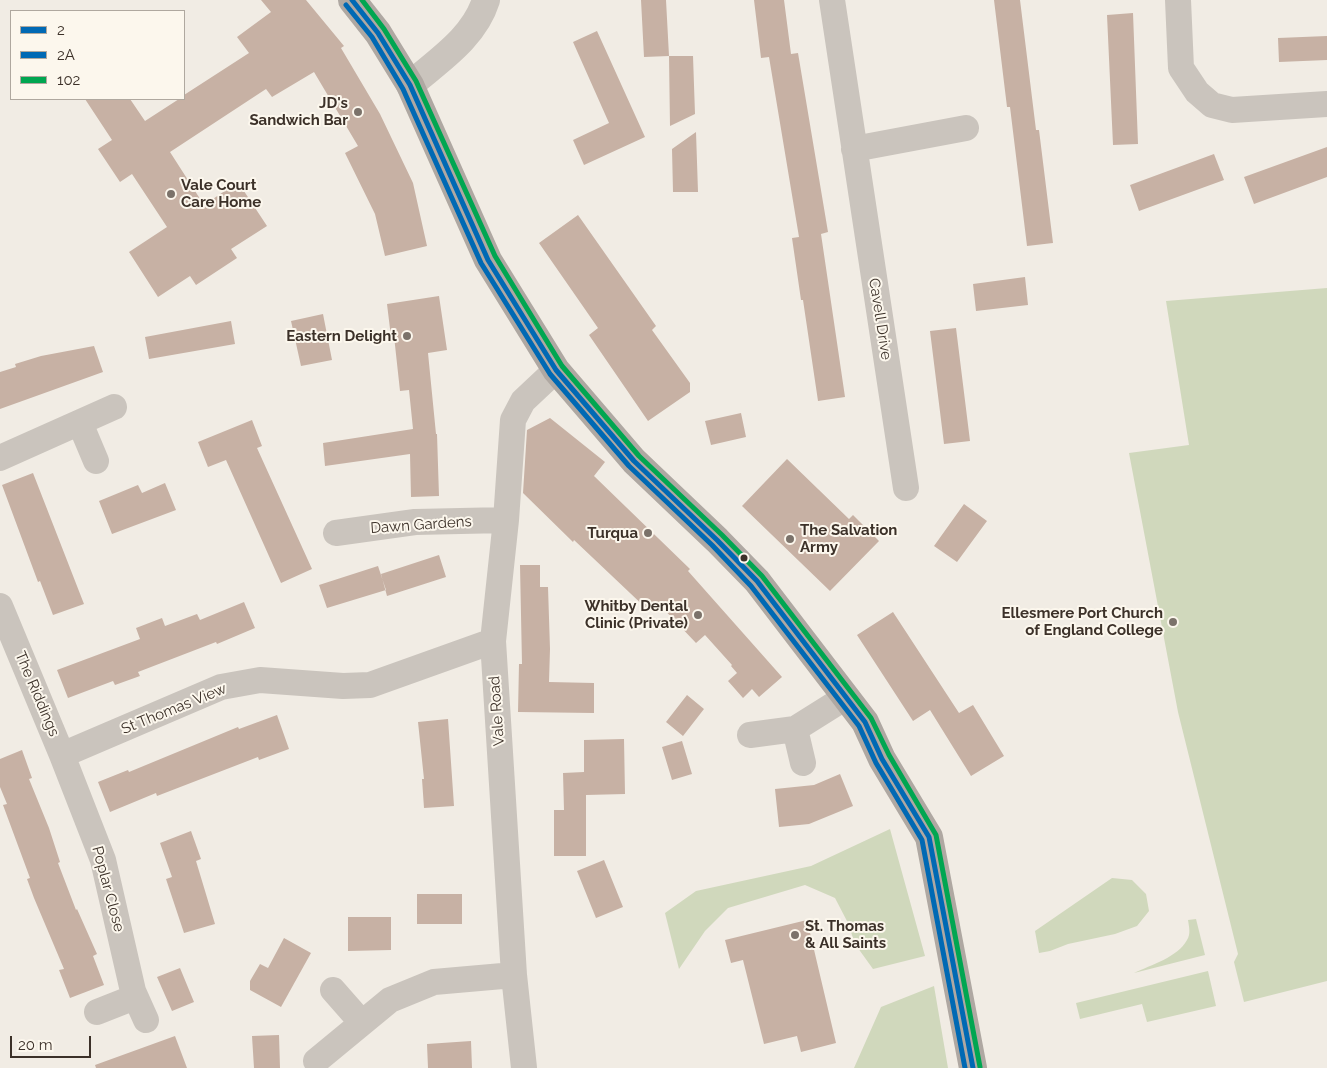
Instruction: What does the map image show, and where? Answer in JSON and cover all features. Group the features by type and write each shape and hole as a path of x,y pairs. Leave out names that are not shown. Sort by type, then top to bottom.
{"main road":[{"path":"352,0 378,33 410,85 488,260 556,370 634,461 758,581 865,722 882,759 929,836 973,1068"}],"street":[{"path":"410,85 466,36 476,23 486,0"},
{"name":"Cavell Drive","path":"832,0 906,488"},
{"path":"1178,0 1181,68 1197,92 1212,105 1232,110 1327,104"},
{"path":"854,149 966,128"},
{"name":"Vale Road","path":"524,1068 514,975 493,641 506,520 513,420 524,401 556,370"},
{"path":"0,458 114,407"},
{"path":"80,423 96,461"},
{"name":"Dawn Gardens","path":"336,533 415,522 506,520"},
{"name":"The Riddings","path":"0,606 62,755"},
{"name":"St Thomas View","path":"62,755 221,688 260,680 343,686 370,685 493,641"},
{"path":"750,735 795,729 846,697"},
{"path":"795,729 803,763"},
{"name":"Poplar Close","path":"62,755 103,860 133,991 141,1009 97,1012"},
{"path":"316,1060 390,1000 434,982 514,975"},
{"path":"333,990 362,1022"}],"green space":[{"path":"1327,288 1327,981 1244,1002 1234,962 1238,954 1178,712 1129,453 1189,445 1166,301"},
{"path":"890,829 925,956 873,969 855,944 848,923 835,898 805,885 728,908 705,931 679,969 665,913 696,891 811,866"},
{"path":"1112,878 1132,880 1146,894 1149,911 1137,926 1115,934 1068,944 1039,953 1035,931"},
{"path":"1196,919 1205,955 1134,973 1164,960 1183,946 1189,935 1188,920"},
{"path":"1208,971 1216,1006 1147,1022 1142,1004 1080,1019 1076,1003"},
{"path":"934,986 948,1068 854,1068 881,1007"}],"building":[{"path":"261,0 306,0 344,46 341,48 380,114 413,183 427,246 385,256 375,214 345,153 358,146 314,72 272,97 266,89 170,152 204,205 238,182 267,226 231,249 237,258 196,285 190,276 158,297 129,252 167,227 132,174 120,182 98,149 112,140 86,100 131,100 145,121 177,100 185,100 185,94 249,53 237,37 271,12"},
{"path":"641,0 666,0 669,56 644,57"},
{"path":"754,0 784,0 791,54 798,53 828,232 821,234 845,397 818,401 792,238 799,237 769,57 761,58"},
{"path":"994,0 1020,0 1036,130 1039,130 1053,243 1027,246 1010,107 1007,107"},
{"path":"1133,13 1138,144 1113,145 1107,15"},
{"path":"597,31 645,137 584,165 573,140 609,123 573,42"},
{"path":"1327,36 1327,60 1279,62 1278,38"},
{"path":"669,56 693,56 695,114 670,126"},
{"path":"696,132 698,192 673,192 672,149"},
{"path":"1327,147 1327,177 1254,204 1244,177"},
{"path":"1214,154 1224,180 1139,211 1130,185"},
{"path":"578,215 656,326 652,330 690,383 690,392 648,421 589,335 598,328 539,243"},
{"path":"1025,277 1028,305 976,311 973,284"},
{"path":"439,296 447,350 428,353 437,434 439,496 411,497 410,454 325,466 323,443 413,429 409,390 400,391 394,336 391,337 387,304"},
{"path":"323,314 332,360 301,366 291,321"},
{"path":"231,321 235,344 149,359 145,337"},
{"path":"956,328 970,441 944,444 930,331"},
{"path":"94,346 103,372 0,409 0,372 16,367 15,364 41,356"},
{"path":"741,413 746,437 711,445 705,421"},
{"path":"550,418 605,462 594,476 690,569 688,571 782,677 759,697 752,689 743,698 728,681 737,673 705,635 696,643 657,602 649,611 574,540 573,542 523,493 527,430"},
{"path":"252,420 262,446 257,448 312,569 281,583 226,460 208,467 198,442"},
{"path":"787,459 849,519 853,515 879,541 830,591 742,506"},
{"path":"33,473 84,604 53,615 40,581 38,582 2,485"},
{"path":"165,483 176,510 112,534 99,501 138,485 142,493"},
{"path":"964,504 987,521 957,562 934,546"},
{"path":"439,555 446,577 387,596 381,574"},
{"path":"520,565 540,565 540,587 548,587 549,682 594,683 594,713 518,712 519,664 522,664"},
{"path":"378,566 386,590 327,608 319,585"},
{"path":"244,602 255,628 217,644 216,642 138,672 140,676 115,685 113,681 68,698 57,670 140,639 136,628 162,618 165,626 197,614 200,620"},
{"path":"893,612 959,713 973,705 1004,756 971,776 930,710 913,721 857,635"},
{"path":"687,695 704,709 683,736 666,722"},
{"path":"277,715 289,749 259,760 258,757 157,796 156,793 110,812 98,782 128,770 129,772 238,727 239,729"},
{"path":"448,719 454,806 424,808 422,779 424,779 418,722"},
{"path":"624,739 625,794 586,795 586,856 554,856 554,810 564,810 563,773 584,772 584,740"},
{"path":"682,741 692,774 672,780 662,747"},
{"path":"22,750 32,778 29,779 49,828 60,862 58,863 76,910 97,954 93,956 104,985 70,998 59,970 64,969 34,898 27,879 30,878 3,805 7,804 0,787 0,759"},
{"path":"840,774 853,806 809,824 779,827 775,789 814,785"},
{"path":"191,831 201,859 196,861 215,924 184,933 166,879 172,877 160,843"},
{"path":"604,860 623,907 596,918 577,871"},
{"path":"417,894 462,894 462,924 417,924"},
{"path":"348,917 391,917 391,950 348,951"},
{"path":"807,920 836,1043 801,1052 797,1036 764,1044 743,960 731,963 725,940"},
{"path":"284,938 311,953 281,1007 250,990 250,981 260,964 268,968"},
{"path":"180,968 194,1002 172,1011 157,977"},
{"path":"279,1035 280,1068 254,1068 252,1036"},
{"path":"175,1036 187,1068 96,1068 95,1065"},
{"path":"471,1041 472,1068 428,1068 427,1044"}],"transit line":[{"name":"2","path":"352,0 378,33 410,85 488,260 556,370 634,461 757,581 865,722 882,759 929,837 973,1068"},
{"name":"102","path":"362,0 384,29 416,81 495,256 562,366 639,456 762,576 871,718 889,755 936,835 980,1067"},
{"name":"2A","path":"346,5 372,37 403,89 481,263 550,374 629,466 712,545 751,586 859,726 876,763 922,840 965,1068"}],"place":[{"name":"JD's Sandwich Bar","path":"358,112"},
{"name":"Vale Court Care Home","path":"171,194"},
{"name":"Eastern Delight","path":"407,336"},
{"name":"Turqua","path":"648,533"},
{"name":"The Salvation Army","path":"790,539"},
{"name":"Whitby Dental Clinic (Private)","path":"698,615"},
{"name":"Ellesmere Port Church of England College","path":"1173,622"},
{"name":"St. Thomas & All Saints","path":"795,935"}]}
